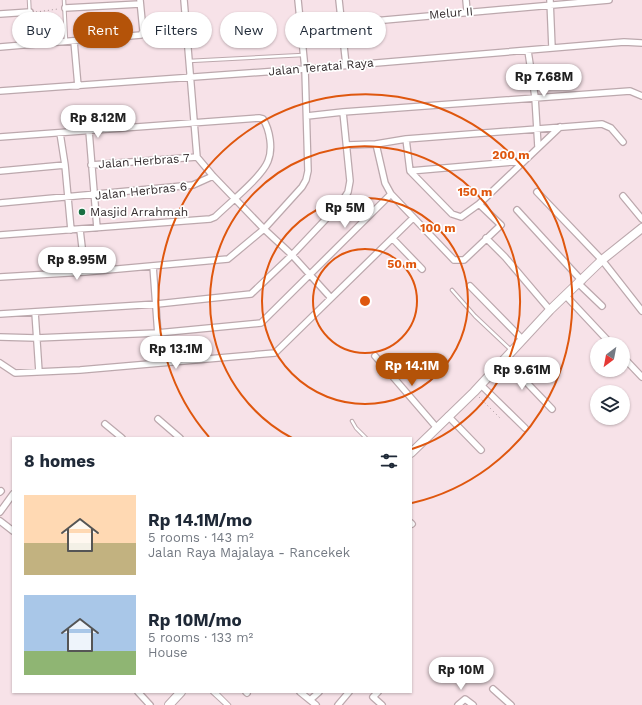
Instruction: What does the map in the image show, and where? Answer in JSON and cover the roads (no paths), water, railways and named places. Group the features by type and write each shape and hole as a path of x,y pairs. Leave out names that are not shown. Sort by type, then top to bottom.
{"main road":[{"path":"412,452 481,386 550,310 602,260 640,232"},
{"path":"169,705 180,693"}],"street":[{"path":"184,0 197,157 213,176 264,229 292,254 331,298"},
{"path":"0,277 85,272 228,259 264,229 306,180 308,171 305,69 298,0"},
{"path":"339,0 340,12"},
{"path":"466,0 467,12"},
{"name":"Melur II","path":"386,20 550,3 609,0"},
{"path":"65,8 140,2 143,32 141,35 133,36"},
{"path":"550,3 552,48"},
{"path":"0,14 12,13"},
{"path":"66,41 73,41"},
{"name":"Jalan Teratai Raya","path":"0,91 305,69 624,42 642,43"},
{"path":"0,47 12,46"},
{"path":"75,48 78,86"},
{"path":"344,48 346,65"},
{"path":"528,51 535,97 538,147"},
{"path":"307,116 535,97 630,91 642,96"},
{"path":"0,314 157,304 251,294 342,202 348,192 350,181 343,112"},
{"path":"0,137 195,124 259,118 263,119 267,125 270,139 268,162 261,173 210,219 0,235"},
{"path":"347,145 376,144 406,139 602,124 611,128 623,142"},
{"path":"406,139 410,171 456,217 461,217 480,204 560,127"},
{"path":"88,131 97,228"},
{"path":"60,133 65,165 71,230"},
{"path":"376,144 385,183 391,194 457,261 464,260 501,224 480,204"},
{"name":"Jalan Herbras 7","path":"91,164 197,157"},
{"path":"410,171 523,161"},
{"path":"0,172 65,165"},
{"name":"Jalan Herbras 6","path":"0,203 94,196 193,185 213,176"},
{"path":"536,192 602,260 642,310"},
{"path":"0,337 36,338 157,333 261,323 311,276 391,194"},
{"path":"623,196 642,219"},
{"path":"517,210 602,306"},
{"path":"0,364 15,373 275,353 414,218"},
{"path":"80,230 85,272"},
{"path":"486,238 505,257 550,310"},
{"path":"393,239 422,269"},
{"path":"153,266 157,304 157,333 160,363"},
{"path":"470,286 523,340"},
{"path":"566,296 604,337"},
{"path":"35,312 39,372"},
{"path":"375,356 437,428"},
{"path":"505,360 552,409"},
{"path":"630,364 642,377"},
{"path":"481,386 525,428"},
{"path":"448,416 481,450"},
{"path":"158,419 179,437"},
{"path":"105,424 121,437"},
{"path":"0,512 12,495"},
{"path":"0,521 12,530"},
{"path":"493,689 511,705"},
{"path":"139,693 150,705"},
{"path":"301,693 316,705"},
{"path":"310,700 318,693"},
{"path":"338,705 348,693"},
{"path":"377,693 373,697 382,705"},
{"path":"458,705 465,699 473,705"}],"lane":[{"path":"29,0 30,12"},
{"path":"64,0 66,41"},
{"path":"190,61 304,54"},
{"path":"452,290 475,316 513,351"},
{"path":"352,421 356,428 365,437"},
{"path":"213,693 226,705"},
{"path":"217,693 229,705"}],"place":[{"name":"Masjid Arrahmah","path":"82,212"}]}
